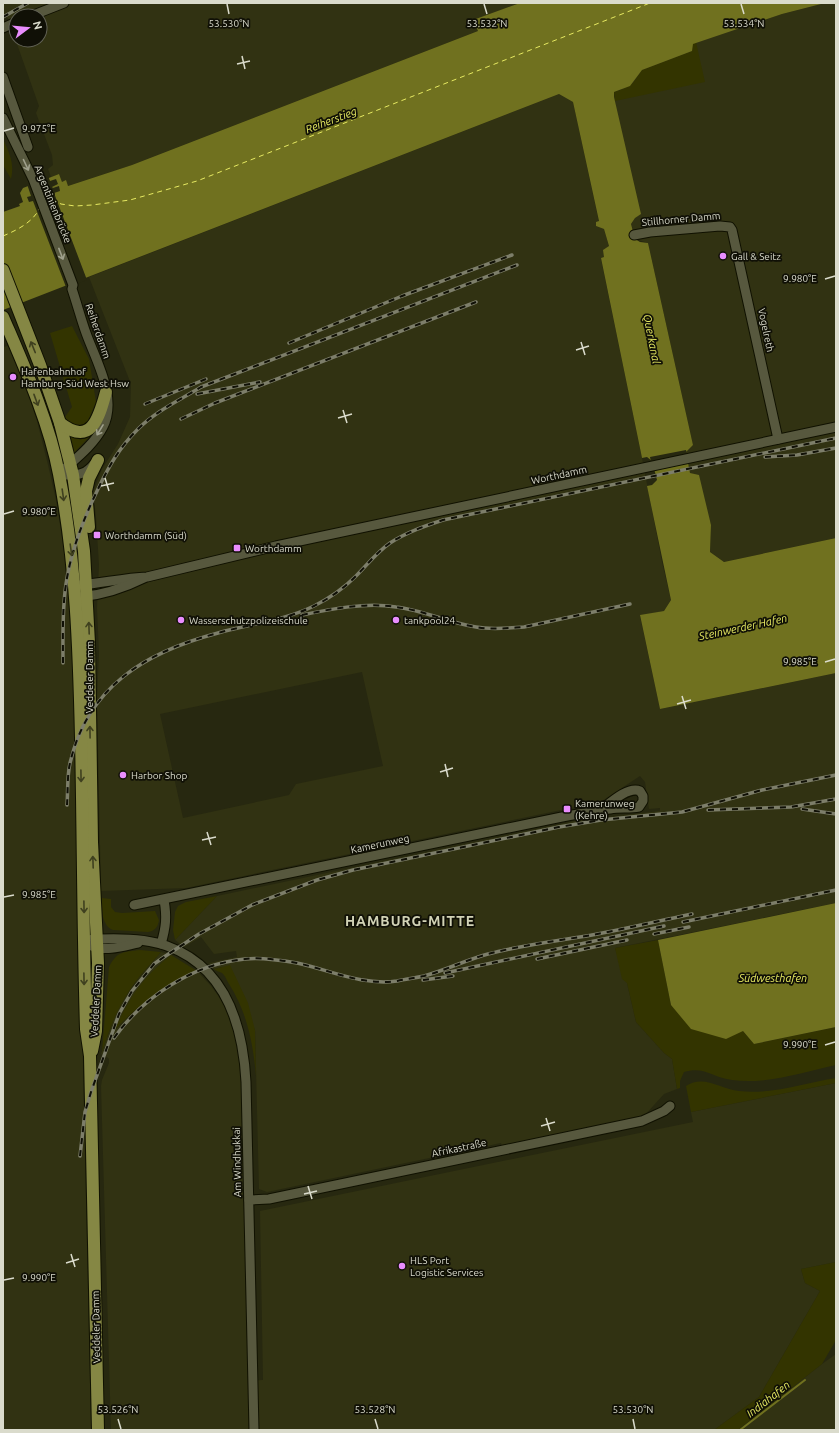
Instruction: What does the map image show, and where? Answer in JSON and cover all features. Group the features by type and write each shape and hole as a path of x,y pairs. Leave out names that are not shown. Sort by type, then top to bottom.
{"main road":[{"name":"Veddeler Damm","path":"3,270 40,364 60,423 71,469 86,568 89,643 93,942"},
{"name":"Veddeler Damm","path":"3,317 23,364 44,421 60,474 72,556 75,591 93,942 98,985 96,1031 90,1056 98,1430"},
{"path":"60,423 75,432 83,432 87,430 95,422 99,415 106,392"},
{"path":"86,568 89,533 86,491 89,478 98,460"}],"street":[{"path":"48,9 64,3"},
{"path":"3,77 28,146"},
{"name":"Argentinienbrücke","path":"3,118 33,179 73,285 72,289 75,300"},
{"name":"Stillhorner Damm","path":"634,235 650,232 720,226 730,227"},
{"name":"Vogelreth","path":"730,227 734,234 778,439"},
{"name":"Reiherdamm","path":"71,469 102,427 106,418 108,407 100,369 75,300"},
{"name":"Worthdamm","path":"75,591 127,587 147,577 276,546 836,427"},
{"path":"60,474 71,469 84,473 98,460"},
{"name":"Kamerunweg","path":"134,905 600,810"},
{"path":"161,944 166,924 164,900"},
{"name":"Am Windhukkai","path":"93,942 108,948 148,942 161,944 175,949 192,959 209,973 226,997 237,1024 245,1067 254,1430"},
{"name":"Afrikastraße","path":"249,1200 269,1199 642,1122 664,1112 670,1106"}],"shaded area":[{"path":"3,3 520,3 474,20 478,31 132,165 68,186 62,182 59,174 51,177 48,169 53,165 52,155 36,113 39,106 18,48 48,48 48,8 8,8 8,19 3,12"},
{"path":"825,3 836,3 836,538 724,562 710,552 711,524 690,473 686,452 693,445 648,243 635,239 631,224 635,218 614,97 642,70 692,44 782,14"},
{"path":"696,42 705,82 615,101 614,92 633,83 642,70 692,51 692,44"},
{"path":"559,94 573,102 599,222 596,222 596,226 604,229 609,246 604,257 601,259 671,600 664,611 640,616 660,709 836,673 836,903 615,948 627,983 636,1022 664,1053 672,1059 677,1089 664,1094 644,1116 502,1146 501,1143 267,1192 259,1189 255,1030 223,967 214,969 209,963 237,957 236,951 214,954 201,937 184,947 175,940 217,896 575,821 660,811 660,808 649,809 645,782 640,776 602,801 590,804 186,888 101,891 97,700 99,653 97,608 99,565 93,492 102,469 118,444 130,417 131,384 89,277","holes":["362,672 383,766 296,784 289,795 183,818 160,714"]},
{"path":"3,139 12,163 11,179 3,165"},
{"path":"72,326 89,359 96,402 86,425 68,424 65,417 72,407 50,333"},
{"path":"12,345 37,421 48,465 56,500 73,606 91,1430 3,1430 3,347"},
{"path":"94,432 73,454 68,434"},
{"path":"217,896 175,940 173,930 175,912 178,906 186,902"},
{"path":"102,898 111,899 111,907 115,912 155,911 159,920 157,927 153,931 148,932 113,930 109,928 104,921 102,912"},
{"path":"658,940 671,1005 743,1031 754,1044 836,1027 836,1065 784,1077 758,1081 725,1079 698,1070 684,1072 680,1081 680,1088 677,1089 672,1059 664,1053 636,1022 627,983 622,979 615,948"},
{"path":"140,950 161,952 135,982 124,1000 113,1021 102,1052 109,967 118,955 130,951"},
{"path":"161,952 171,955 144,981 126,1006 115,1030 146,1000 175,981 197,971 211,986 225,1005 235,1034 240,1063 248,1381 263,1380 260,1211 693,1122 691,1112 836,1083 836,1262 801,1269 805,1283 820,1291 759,1397 714,1430 111,1430 101,1086 109,1059 101,1054 121,1004 139,978"},
{"path":"171,955 197,971 152,996 114,1031 125,1008 137,989 152,972"},
{"path":"230,965 248,1003 255,1030 256,1076 251,1040 245,1017 224,975 214,969"},
{"path":"836,1078 836,1083 691,1112 686,1086 699,1081 712,1083 732,1090 751,1092 788,1088"},
{"path":"836,1262 836,1340 822,1364 738,1430 714,1430 759,1397 820,1291 805,1283 801,1269"},
{"path":"836,1354 836,1430 738,1430 822,1364"}],"water":[{"path":"520,3 825,3 782,14 693,44 692,51 642,70 630,86 614,92 614,97 641,214 635,218 631,224 635,239 640,242 648,243 693,445 686,452 690,473 699,475 711,525 710,552 724,562 836,538 836,673 660,709 640,615 664,611 671,600 647,486 652,485 657,480 652,461 647,457 642,458 601,258 604,257 603,250 609,246 604,229 596,226 596,222 599,221 573,102 559,94 3,310 3,212 20,206 19,204 23,202 20,193 23,188 59,174 62,182 66,180 68,186 132,165 478,31 473,20"},
{"name":"Südwesthafen","path":"836,903 836,1027 754,1044 743,1031 726,1039 691,1029 671,1005 658,940"}],"pier":[{"path":"48,176 50,181 56,179 58,184 52,187 53,188 59,186 60,191 54,193 87,280 65,289 66,287 33,201 29,202 27,197 31,196 27,184"},
{"path":"686,450 689,463 653,471 650,457"}],"waterway":[{"name":"Indiahafen","path":"740,1430 805,1380"}],"ferry route":[{"path":"45,198 46,196 61,204 75,206 92,205 130,200 197,181 650,3"},
{"path":"3,236 28,222 40,208"}],"railway":[{"path":"3,17 28,3"},
{"path":"289,343 402,296 512,255"},
{"path":"63,663 65,594 68,572 78,536 110,465 125,443 138,429 160,411 201,387 517,265"},
{"path":"181,419 215,403 476,302"},
{"path":"145,404 206,379"},
{"path":"197,394 260,382"},
{"path":"67,805 69,768 79,736 91,713 106,693 124,676 144,662 167,650 218,633 278,619 314,606 346,585 376,554 390,543 409,532 443,520 836,438"},
{"path":"765,457 797,455 836,448"},
{"path":"302,615 349,607 373,605 416,611 456,623 482,628 500,628 524,627 630,604"},
{"path":"80,1156 85,1112 91,1092 119,1014 132,991 154,964 199,934 252,905 317,880 353,870 559,827 601,820 682,812 762,790 836,775"},
{"path":"708,810 791,807 836,799"},
{"path":"802,809 836,814"},
{"path":"683,922 836,890"},
{"path":"114,1038 139,1009 154,996 188,975 226,962 251,958 271,959 297,963 359,979 384,982 397,981 424,976 480,956 501,951 604,933 692,914"},
{"path":"445,973 664,926"},
{"path":"654,934 689,927"},
{"path":"537,959 627,940"},
{"path":"423,980 453,976"}],"place":[{"name":"Gall & Seitz","path":"723,256"},
{"name":"Hafenbahnhof Hamburg-Süd West Hsw","path":"13,377"},
{"name":"Worthdamm (Süd)","path":"97,535"},
{"name":"Worthdamm","path":"237,548"},
{"name":"Wasserschutzpolizeischule","path":"181,620"},
{"name":"tankpool24","path":"396,620"},
{"name":"Harbor Shop","path":"123,775"},
{"name":"Kamerunweg (Kehre)","path":"567,809"},
{"name":"HLS Port Logistic Services","path":"402,1266"}],"district":[{"name":"HAMBURG-MITTE","path":"410,921"}],"water label":[{"name":"Reiherstieg","path":"331,120"},
{"name":"Querkanal","path":"652,339"},
{"name":"Steinwerder Hafen","path":"743,627"}]}
